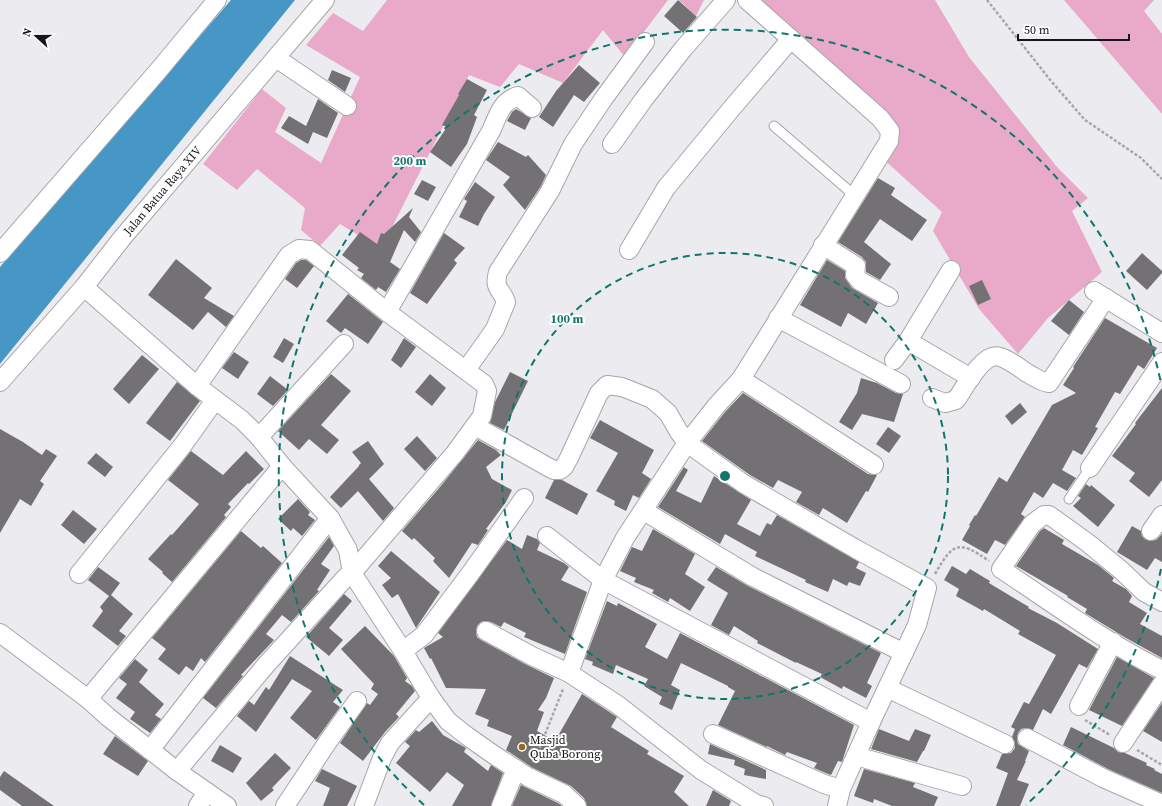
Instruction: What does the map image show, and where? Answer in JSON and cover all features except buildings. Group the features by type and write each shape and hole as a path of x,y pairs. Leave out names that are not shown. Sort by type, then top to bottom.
{"street":[{"path":"0,253 158,71 217,0"},
{"name":"Jalan Batua Raya XIV","path":"0,382 84,287 123,237 325,0"},
{"path":"612,144 644,99 683,49 726,0"},
{"path":"569,673 603,580 625,538 687,443 717,405 741,378 889,141 890,131 880,118 747,0"},
{"path":"629,250 666,188 791,39"},
{"path":"466,370 495,329 506,302 497,283 498,272 550,191 572,144 646,42"},
{"path":"276,58 347,106"},
{"path":"387,312 491,131 502,106 510,98 518,96 532,108"},
{"path":"824,245 856,266 855,275 860,281 889,297"},
{"path":"177,771 266,665 346,577 352,573 456,453 482,416 487,391 484,384 387,312 310,250 299,249 289,255 197,386"},
{"path":"894,360 908,341 951,270"},
{"path":"84,287 197,386 242,420 259,437 282,466 330,518 348,550 352,573 403,651 431,698 448,721 467,736 522,773 564,794 577,806"},
{"path":"932,398 945,403 956,400 984,361 992,357 1000,356 1041,382 1049,383 1100,295 1162,333"},
{"path":"778,318 901,384"},
{"path":"908,341 971,378"},
{"path":"259,437 344,344"},
{"path":"1090,468 1162,362"},
{"path":"741,378 874,465"},
{"path":"475,426 548,467 554,470 560,470 564,467 569,458 600,393 608,385 622,387 652,399 668,413 687,443 744,484 927,588 917,625 871,722 839,797 824,784 713,734"},
{"path":"79,574 184,445 215,400"},
{"path":"88,698 282,466"},
{"path":"403,651 424,635 524,498"},
{"path":"644,511 753,577 904,653"},
{"path":"1151,531 1162,514"},
{"path":"1162,602 1144,592 1122,571 1088,543 1049,515 1044,515 1032,524 1001,569 1086,626 1162,670"},
{"path":"150,750 330,518"},
{"path":"547,536 603,580 871,722"},
{"path":"486,631 532,656 569,673 618,705 701,770 756,804 764,806"},
{"path":"0,633 88,698 108,717 177,771 202,799 227,806"},
{"path":"1079,706 1113,642"},
{"path":"1124,743 1162,684"},
{"path":"887,688 1005,744"},
{"path":"364,806 382,758 390,743 431,698"},
{"path":"285,806 329,740 357,702"},
{"path":"1027,738 1103,778 1162,804"},
{"path":"856,756 962,786"},
{"path":"502,806 522,773"}],"lane":[{"path":"774,126 854,196"},
{"path":"1069,499 1090,468"}],"path":[{"path":"987,0 1084,120 1141,158 1162,179"},
{"path":"927,588 942,562 953,549 957,547 962,547 979,554 1001,569"},
{"path":"522,773 569,673"}],"shaded area":[{"path":"387,0 668,0 625,57 603,30 563,83 519,64 500,87 469,75 381,249 340,224 320,246 301,230 305,208 257,169 237,190 203,164 262,89 286,108 275,132 321,163 360,77 306,45 333,13 363,31"},
{"path":"679,0 704,0 696,16"},
{"path":"743,0 935,0 969,57 1057,167 1088,198 1072,211 1102,272 1048,318 1018,354 979,309 933,231 942,212 882,158 887,130"},
{"path":"1064,0 1154,0 1144,11 1162,34 1162,114"}],"water":[{"path":"231,0 295,0 0,364 0,267"}],"place":[{"name":"Masjid Quba Borong","path":"522,747"}]}
